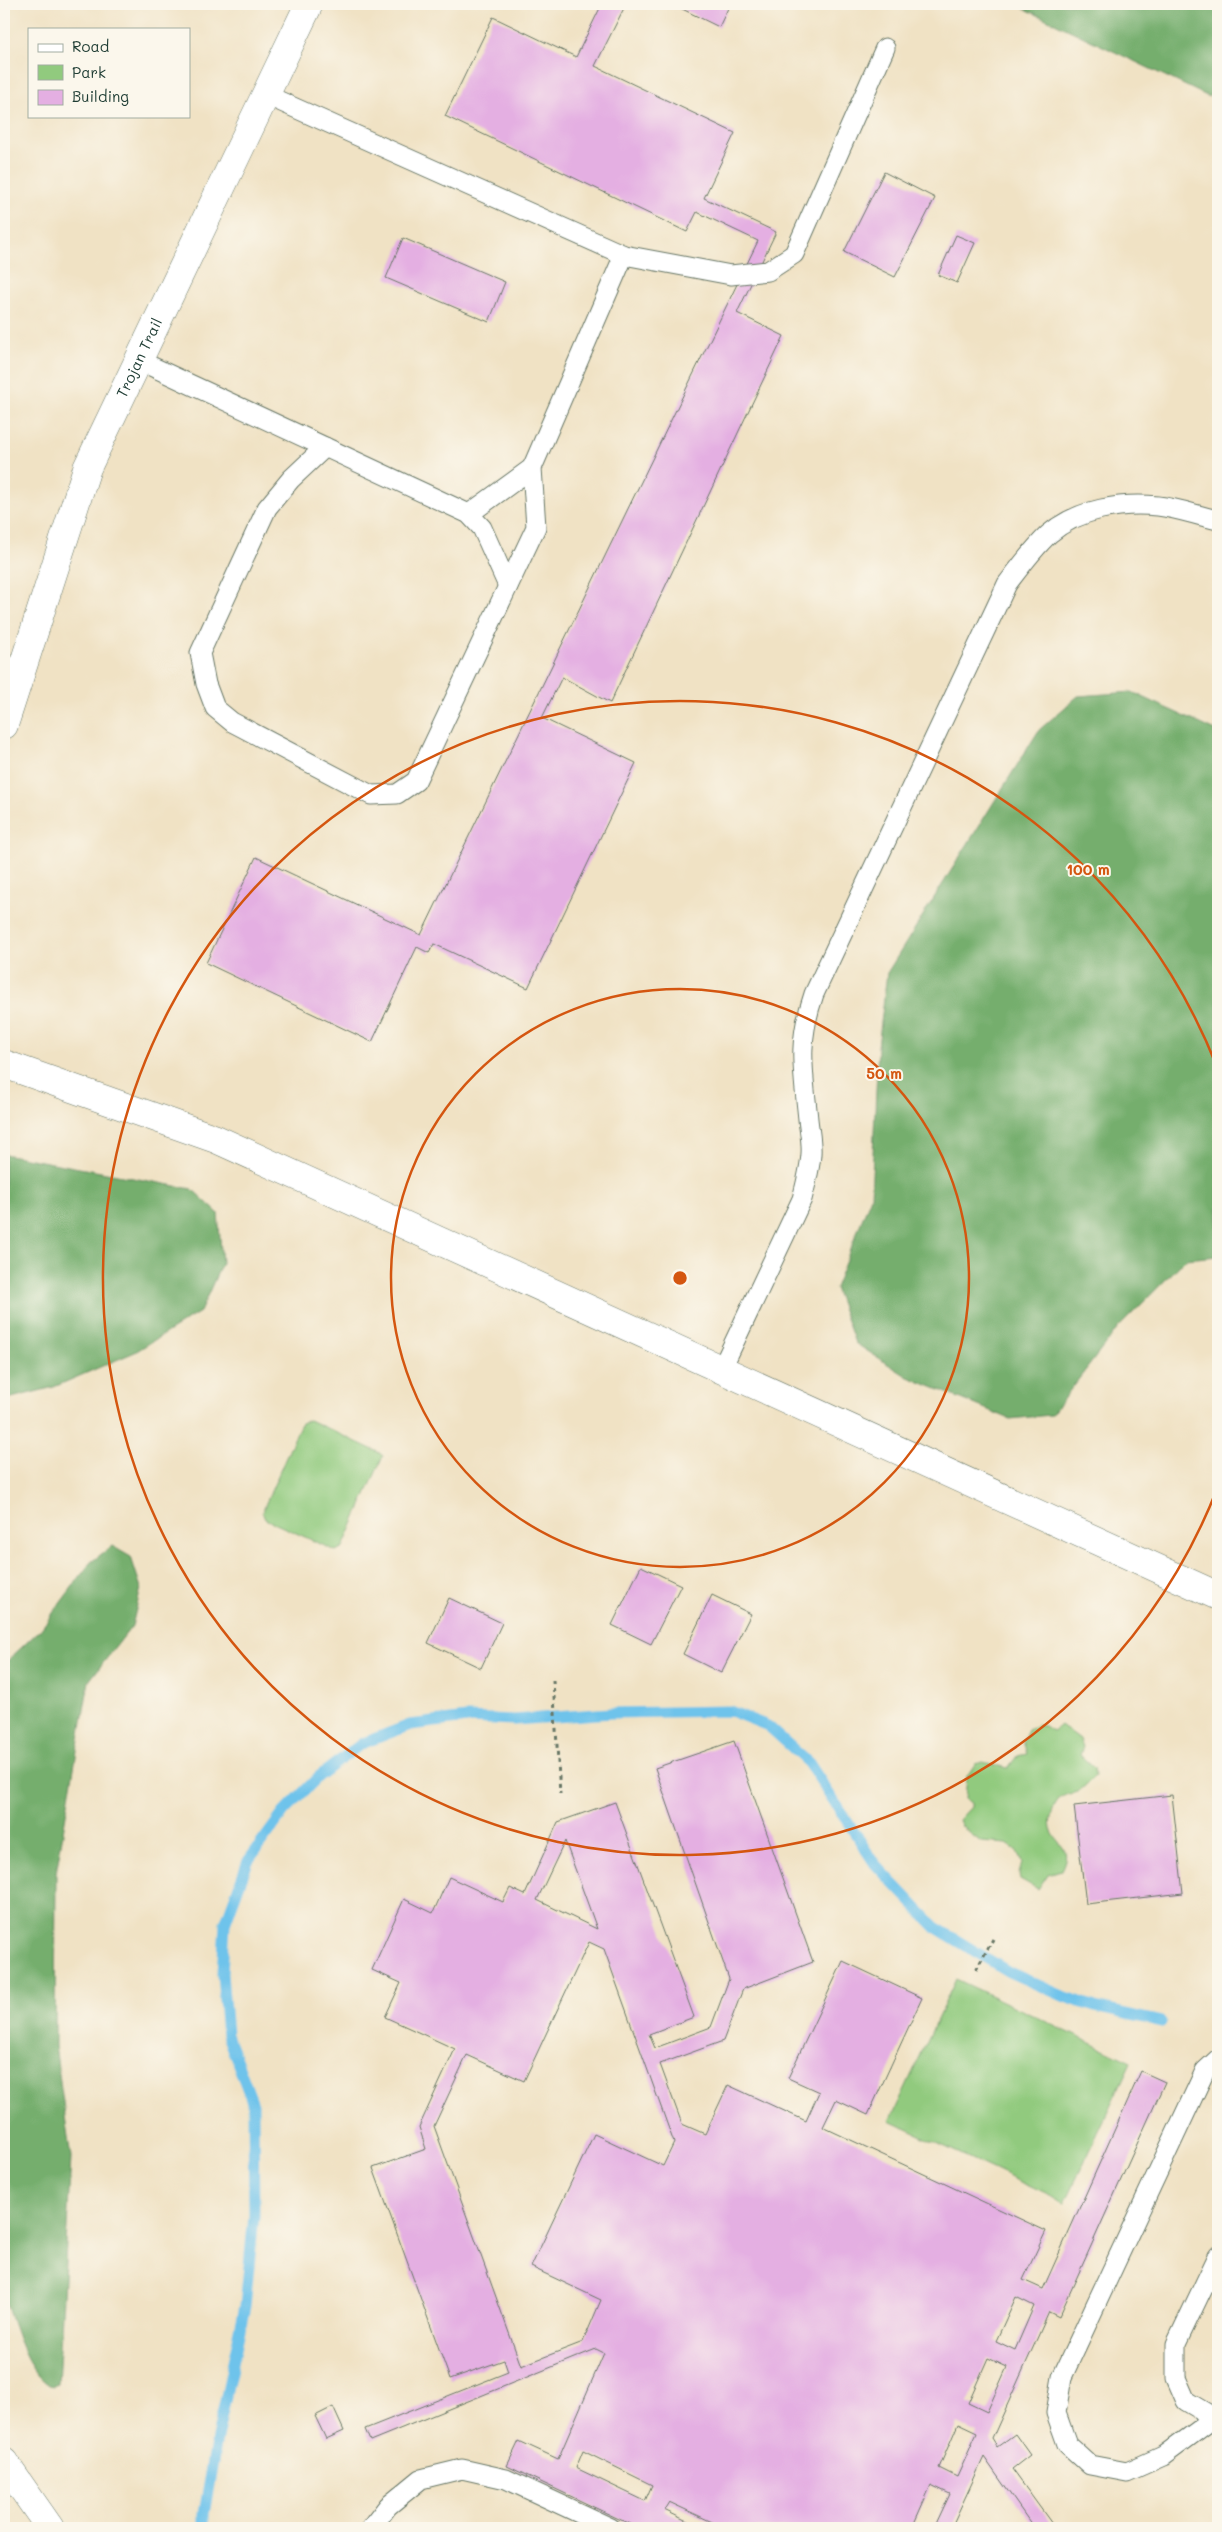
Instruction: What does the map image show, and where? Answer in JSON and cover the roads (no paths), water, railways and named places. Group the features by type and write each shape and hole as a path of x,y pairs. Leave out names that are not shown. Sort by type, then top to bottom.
{"street":[{"name":"Trojan Trail","path":"4,725 87,468 309,4"},
{"path":"4,1064 216,1139 722,1368 1218,1596"},
{"path":"4,2462 50,2528"}],"lane":[{"path":"266,94 624,255 731,275 768,271 794,254 885,48"},
{"path":"325,447 291,479 267,508 200,653 206,684 215,708 232,722 372,795 397,794 416,781 536,527 532,468 624,255"},
{"path":"138,360 469,514 482,528 508,586"},
{"path":"469,514 532,468"},
{"path":"722,1368 802,1199 807,1179 811,1153 802,1040 808,1010 1007,584 1026,558 1050,533 1083,514 1119,505 1159,506 1218,520"},
{"path":"1218,2059 1205,2071 1062,2377 1056,2412 1067,2444 1090,2465 1126,2472 1163,2456 1216,2419 1186,2401 1176,2378 1176,2344 1218,2256"},
{"path":"371,2528 388,2506 421,2479 462,2469 506,2479 611,2528"}],"waterway":[{"path":"204,2528 204,2514 217,2438 245,2306 254,2216 253,2104 227,2035 222,1974 225,1924 248,1861 284,1812 318,1777 361,1744 410,1725 467,1718 514,1720 611,1713 730,1711 768,1726 809,1763 875,1864 935,1927 1009,1972 1065,1997 1095,2007 1162,2022"}]}
